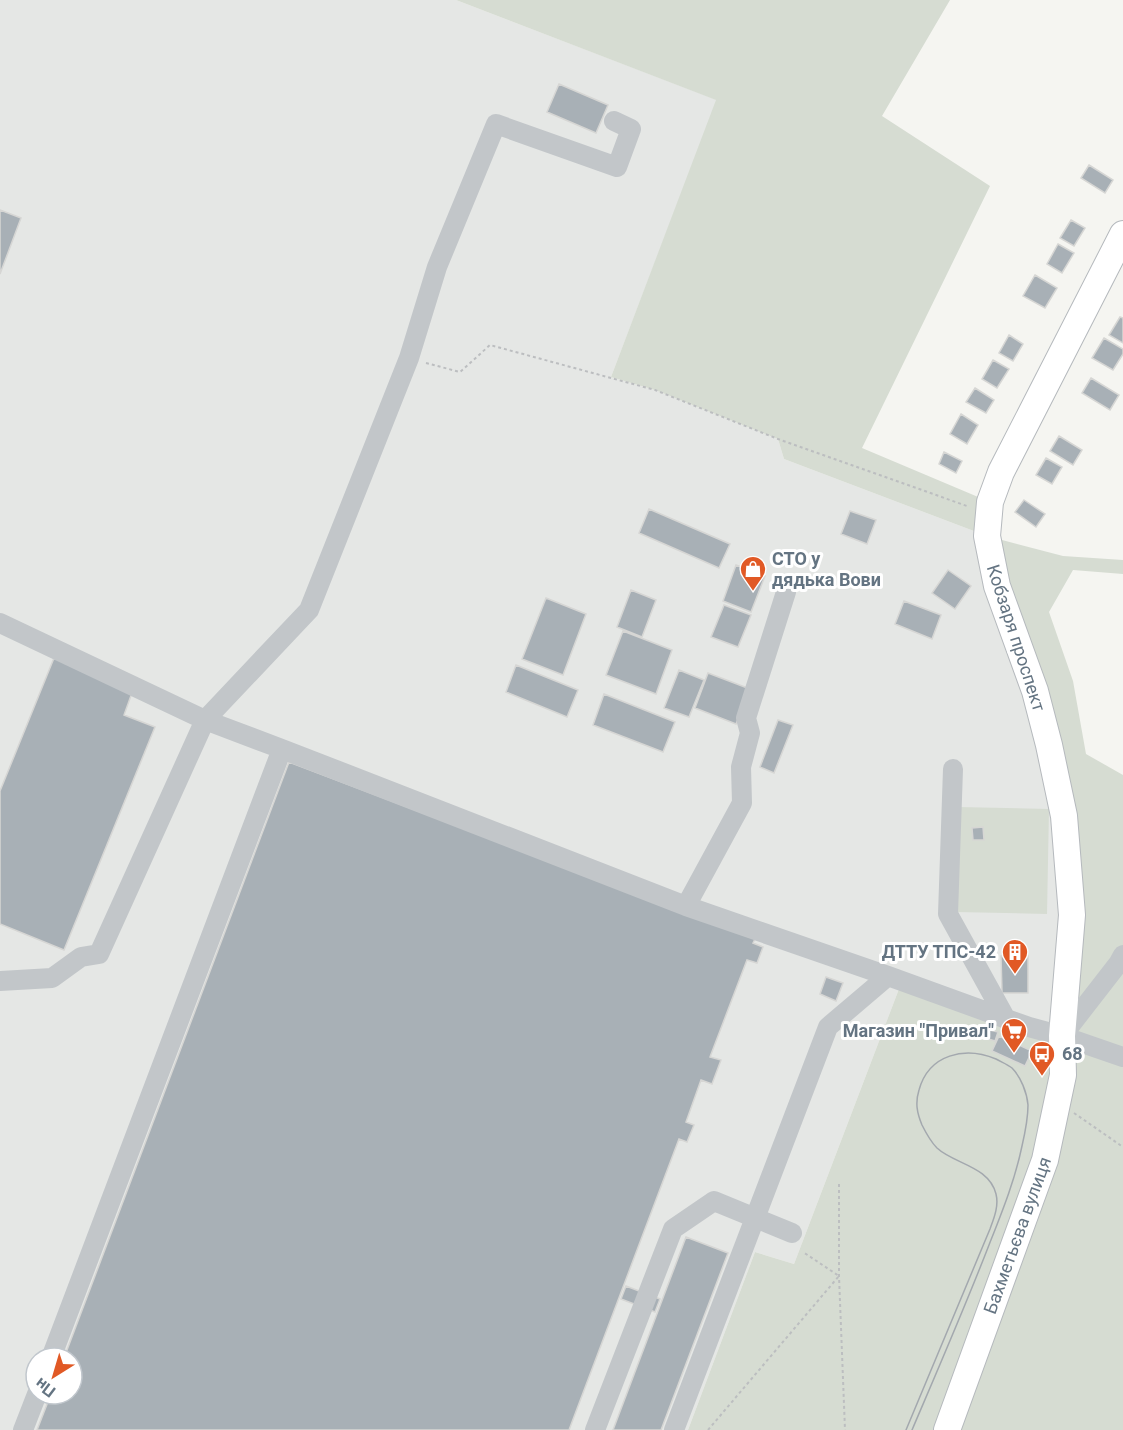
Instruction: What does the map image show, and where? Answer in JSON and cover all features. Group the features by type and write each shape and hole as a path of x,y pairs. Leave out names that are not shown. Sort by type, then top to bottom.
{"main road":[{"name":"Кобзаря проспект","path":"1062,1036 1072,915 1064,816 1035,691 997,586 987,536 990,502 1001,472 1123,234"},
{"name":"Бахметьєва вулиця","path":"947,1430 1042,1172 1063,1075 1062,1036"}],"street":[{"path":"0,981 52,978 81,957 99,954 205,720 309,610 409,358 437,267 496,124 617,167 631,129 614,121"},
{"path":"686,906 742,803 741,767 750,733 746,718 786,592"},
{"path":"0,623 205,720 686,906 1006,1019 1123,1057"},
{"path":"56,1346 282,749"},
{"path":"953,770 948,914 1006,1019"},
{"path":"1062,1036 1118,964 1123,954"},
{"path":"674,1430 828,1027 888,976"},
{"path":"595,1430 673,1229 714,1202 792,1233"},
{"path":"23,1430 32,1406"}],"path":[{"path":"409,358 460,372 490,345 655,390 778,439 967,506 990,502"},
{"path":"1058,1100 1123,1148"},
{"path":"839,1184 839,1276 844,1430"},
{"path":"803,1252 839,1276"},
{"path":"708,1430 839,1276"}],"shaded area":[{"path":"0,0 456,0 717,100 611,377 655,390 778,439 784,459 987,536 1064,816 1062,1036 902,981 794,1264 755,1252 688,1430 0,1430"},
{"path":"456,0 950,0 882,116 990,186 862,448 990,502 987,536 784,459 778,439 655,390 611,377 716,100"},
{"path":"987,536 1063,556 1123,560 1123,574 1073,570 1049,612 1073,681 1086,754 1123,775 1123,1430 688,1430 755,1252 794,1264 902,981 1062,1036 1064,816"},
{"path":"958,807 1049,809 1047,914 955,912"}],"building":[{"path":"559,84 608,105 596,133 547,112"},
{"path":"1089,165 1113,180 1105,193 1081,178"},
{"path":"0,210 21,218 0,274"},
{"path":"1071,220 1085,228 1074,246 1060,238"},
{"path":"1058,244 1074,253 1062,273 1047,264"},
{"path":"1035,275 1057,288 1045,308 1023,296"},
{"path":"1120,317 1123,318 1123,343 1109,335"},
{"path":"1009,335 1023,344 1013,361 999,353"},
{"path":"1104,338 1123,349 1123,354 1113,370 1092,358"},
{"path":"993,360 1009,369 997,388 982,379"},
{"path":"1091,378 1119,395 1110,410 1082,393"},
{"path":"975,388 994,400 986,413 966,402"},
{"path":"961,414 978,425 967,444 950,434"},
{"path":"1059,436 1082,450 1073,465 1050,451"},
{"path":"944,452 962,461 956,473 939,464"},
{"path":"1046,458 1062,467 1052,484 1036,475"},
{"path":"1024,500 1045,514 1036,527 1015,512"},
{"path":"649,509 730,544 719,568 639,533"},
{"path":"850,511 876,520 867,544 841,534"},
{"path":"736,565 765,576 751,612 723,601"},
{"path":"948,570 971,586 955,609 932,593"},
{"path":"631,590 656,600 642,637 617,627"},
{"path":"546,598 586,614 563,675 522,659"},
{"path":"904,601 941,615 932,639 895,624"},
{"path":"724,605 751,615 738,647 711,637"},
{"path":"623,631 672,650 656,694 606,675"},
{"path":"54,658 133,690 124,715 155,727 64,950 0,924 0,791"},
{"path":"516,665 578,690 567,717 506,692"},
{"path":"679,670 704,680 689,717 664,708"},
{"path":"708,673 750,689 736,724 695,708"},
{"path":"604,694 675,722 663,752 593,725"},
{"path":"778,720 793,725 774,773 760,767"},
{"path":"289,762 755,939 753,943 763,947 757,963 747,960 710,1057 721,1060 712,1084 701,1080 686,1122 694,1125 687,1142 679,1139 569,1430 37,1430 46,1406 84,1406 84,1346 69,1346"},
{"path":"983,827 984,840 973,840 972,828"},
{"name":"ДТТУ ТПС-42","path":"1001,956 1028,956 1028,993 1002,993"},
{"path":"826,977 843,983 836,1001 820,994"},
{"path":"981,1028 998,1032 995,1041 979,1036"},
{"name":"Магазин \"Привал\"","path":"999,1036 1032,1051 1025,1066 992,1051"},
{"path":"686,1237 728,1253 661,1430 613,1430"},
{"path":"626,1286 660,1299 655,1312 621,1299"}],"tram line":[{"path":"906,1430 990,1229 997,1203 996,1194 986,1177 944,1153 932,1143 919,1116 917,1104 919,1090 931,1068 940,1061 961,1054 984,1055 1010,1067 1021,1080 1028,1105 1025,1131 1016,1171 1003,1208 912,1430"}],"place":[{"name":"СТО у дядька Вови","path":"753,592"},
{"name":"ДТТУ ТПС-42","path":"1015,975"},
{"name":"Магазин \"Привал\"","path":"1014,1054"},
{"name":"68","path":"1042,1077"}]}
